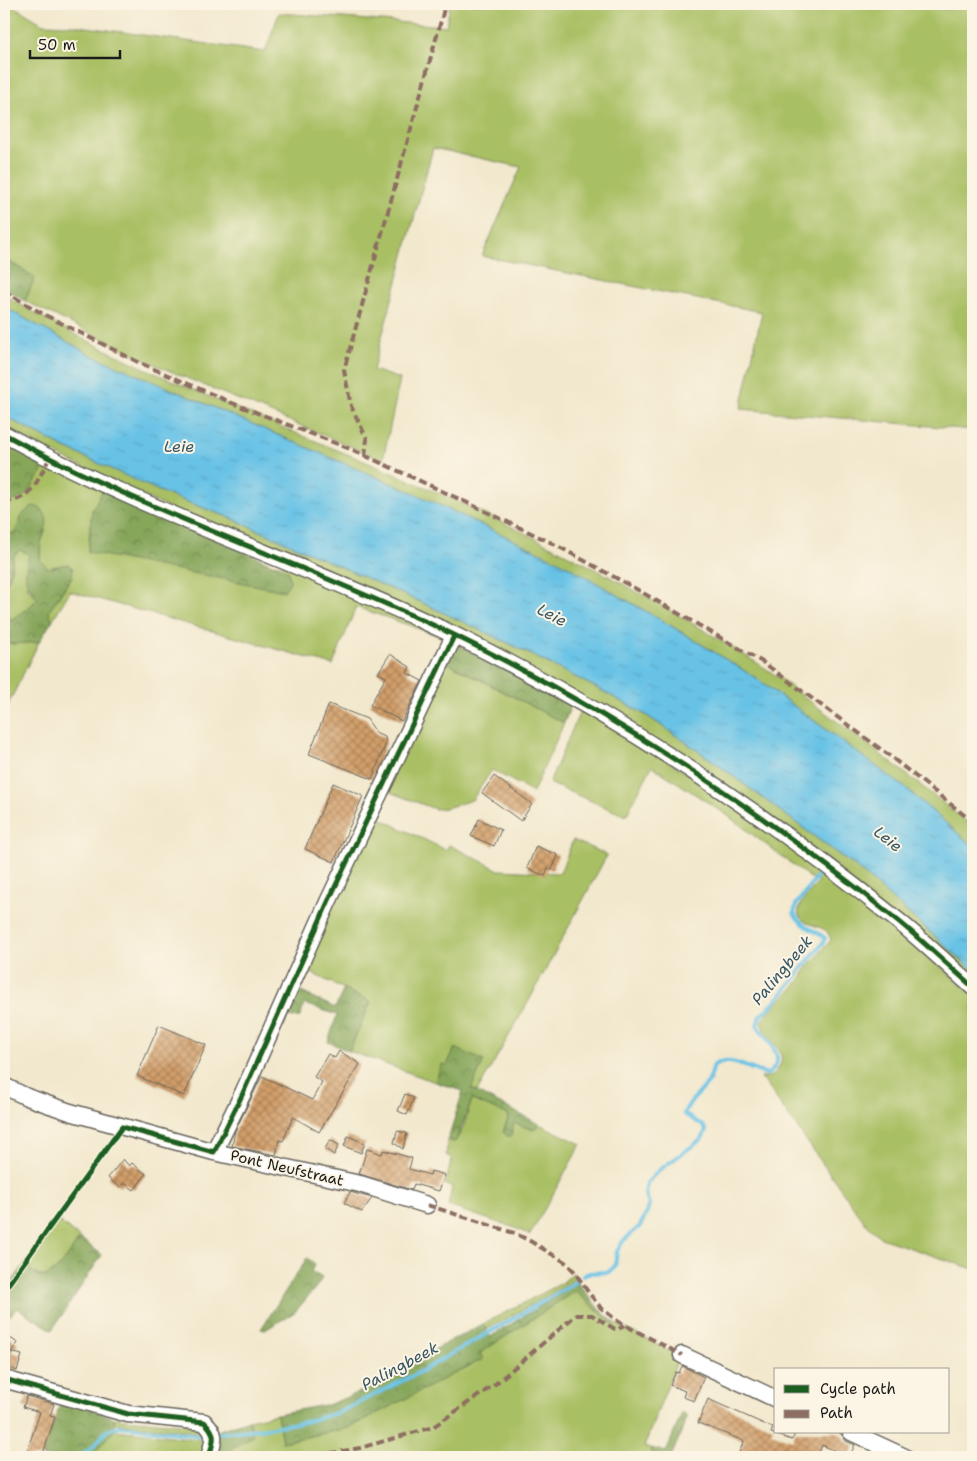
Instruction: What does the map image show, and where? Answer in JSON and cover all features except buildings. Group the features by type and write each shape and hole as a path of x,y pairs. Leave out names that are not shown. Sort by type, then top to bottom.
{"street":[{"path":"4,434 49,459 115,490 396,608 578,700 633,732 704,778 796,843 898,921 973,987"},
{"path":"214,1152 243,1093 328,902 454,636"},
{"name":"Pont Neufstraat","path":"4,1086 70,1112 214,1152 360,1184 427,1205"},
{"path":"682,1355 774,1398"},
{"path":"4,1379 128,1414 204,1422 211,1442"},
{"path":"855,1434 906,1457"}],"green space":[{"path":"4,4 10,4 43,24 72,25 265,52 279,13 446,26 450,4 973,4 973,430 741,409 762,312 482,256 521,167 433,148 373,370 400,379 383,460 158,366 25,301 35,277 4,259"},
{"path":"4,259 35,277 25,301 4,288"},
{"path":"4,295 59,326 172,380 404,478 500,521 654,601 772,673 899,768 973,827 973,846 904,787 756,678 668,624 560,562 418,495 91,355 4,307"},
{"path":"4,416 61,446 166,494 231,518 425,604 508,643 646,715 709,758 857,868 973,970 973,982 618,716 145,497 4,429"},
{"path":"4,440 46,463 30,490 19,499 12,501 4,501"},
{"path":"46,463 103,490 90,525 88,552 285,565 440,636 356,607 333,665 70,591 52,621 49,611 72,577 68,564 48,568 40,560 41,542 46,530 21,516 20,523 14,533 4,535 4,501 9,501"},
{"path":"103,490 288,571 290,582 284,591 88,552 92,510"},
{"path":"32,506 41,508 47,521 42,538 40,560 48,568 68,564 73,569 72,576 49,611 52,621 39,642 12,644 4,641 4,608 6,607 10,621 38,599 29,587 26,578 29,554 20,550 13,556 10,576 4,588 4,535 14,533 20,523 21,516"},
{"path":"20,550 29,554 28,589 38,599 9,621 6,607 4,608 4,588 10,576 13,556"},
{"path":"4,641 12,644 39,642 4,713"},
{"path":"458,645 572,703 564,723 446,662"},
{"path":"446,662 564,723 533,792 492,770 472,800 446,808 435,809 384,790"},
{"path":"582,707 737,805 909,939 973,995 973,1269 881,1238 865,1223 761,1077 771,1077 778,1069 781,1055 764,1030 761,1022 768,1012 796,985 807,968 831,940 826,931 803,920 798,912 800,906 818,881 809,877 724,813 652,766 626,816 549,783"},
{"path":"373,815 446,850 449,845 499,870 560,873 573,840 607,855 531,997 477,1092 471,1088 455,1048 447,1066 442,1064 435,1082 349,1051 371,1002 303,969"},
{"path":"295,989 335,1008 344,989 371,1002 349,1051 328,1042 337,1015 304,1004 300,1017 293,1018 288,1016 284,1027 278,1025"},
{"path":"455,1048 484,1061 471,1089 539,1124 534,1130 514,1123 511,1136 507,1136 503,1132 508,1119 507,1114 472,1100 456,1141 453,1142 448,1139 463,1091 435,1082 442,1064 447,1065"},
{"path":"472,1100 507,1114 508,1119 503,1132 514,1123 534,1130 539,1124 581,1144 530,1235 515,1228 448,1206 452,1187 445,1185 452,1158 446,1155 448,1139 453,1142 457,1139 465,1123"},
{"path":"58,1221 80,1238 56,1270 43,1276 37,1275 24,1265"},
{"path":"80,1238 102,1255 52,1330 17,1308 4,1322 4,1293 24,1265 37,1275 50,1274 62,1264"},
{"path":"307,1258 315,1264 311,1271 322,1278 317,1286 295,1312 265,1330 261,1329"},
{"path":"573,1273 576,1278 565,1286 486,1330 483,1324 562,1283"},
{"path":"578,1283 599,1309 615,1323 614,1325 575,1291 480,1353 483,1359 348,1428 282,1442 277,1414 330,1404 368,1389 441,1346 483,1324 490,1337"},
{"path":"575,1291 613,1324 615,1323 679,1356 644,1447 651,1448 651,1453 668,1457 228,1457 233,1447 253,1436 249,1420 277,1414 282,1442 348,1428 482,1359 480,1353"},
{"path":"60,1405 80,1405 114,1418 115,1430 91,1457 42,1457"},
{"path":"682,1413 688,1416 671,1457 651,1453 651,1448 666,1452"},
{"path":"114,1418 200,1426 206,1433 114,1423"},
{"path":"249,1420 253,1436 233,1447 228,1457 202,1457 207,1440 220,1430"},
{"path":"115,1430 207,1440 202,1457 91,1457"}],"water":[{"path":"906,4 965,4 950,9 925,8"},
{"name":"Leie","path":"4,307 91,355 418,495 560,562 668,624 756,678 904,787 973,846 973,970 857,868 709,758 646,715 508,643 425,604 231,518 166,494 61,446 4,416"}],"waterway":[{"name":"Palingbeek","path":"583,1276 587,1273 609,1272 615,1266 617,1251 623,1241 640,1226 647,1212 649,1204 645,1193 647,1183 658,1171 702,1139 706,1130 702,1125 684,1114 691,1102 708,1082 714,1065 728,1062 768,1074 774,1068 777,1056 757,1025 760,1016 775,1002 823,943 825,938 801,922 794,913 796,905 818,875"},
{"name":"Palingbeek","path":"220,1433 308,1421 340,1412 420,1372 577,1281"},
{"name":"Palingbeek","path":"80,1457 95,1445 107,1430 120,1426 204,1436"}],"marked path":[{"path":"365,456 367,439 351,406 344,370 445,4"},
{"path":"4,291 45,315 140,363 237,405 353,450 552,543 638,590 764,663 886,753 973,822"},
{"path":"4,502 21,498 27,493 37,482 49,459"},
{"path":"427,1205 514,1233 530,1241 565,1262 574,1271 601,1308 619,1322 682,1355"},
{"path":"318,1457 360,1448 433,1427 494,1385 576,1315 592,1315 615,1329 619,1329 624,1325"}],"cycle path":[{"path":"4,434 114,489 396,608 511,664 569,696 682,764 792,839 897,920 973,987"},
{"path":"4,1290 122,1127 214,1152 243,1093 328,902 454,636"},
{"path":"4,1379 128,1414 204,1422 213,1434 209,1457"}]}
